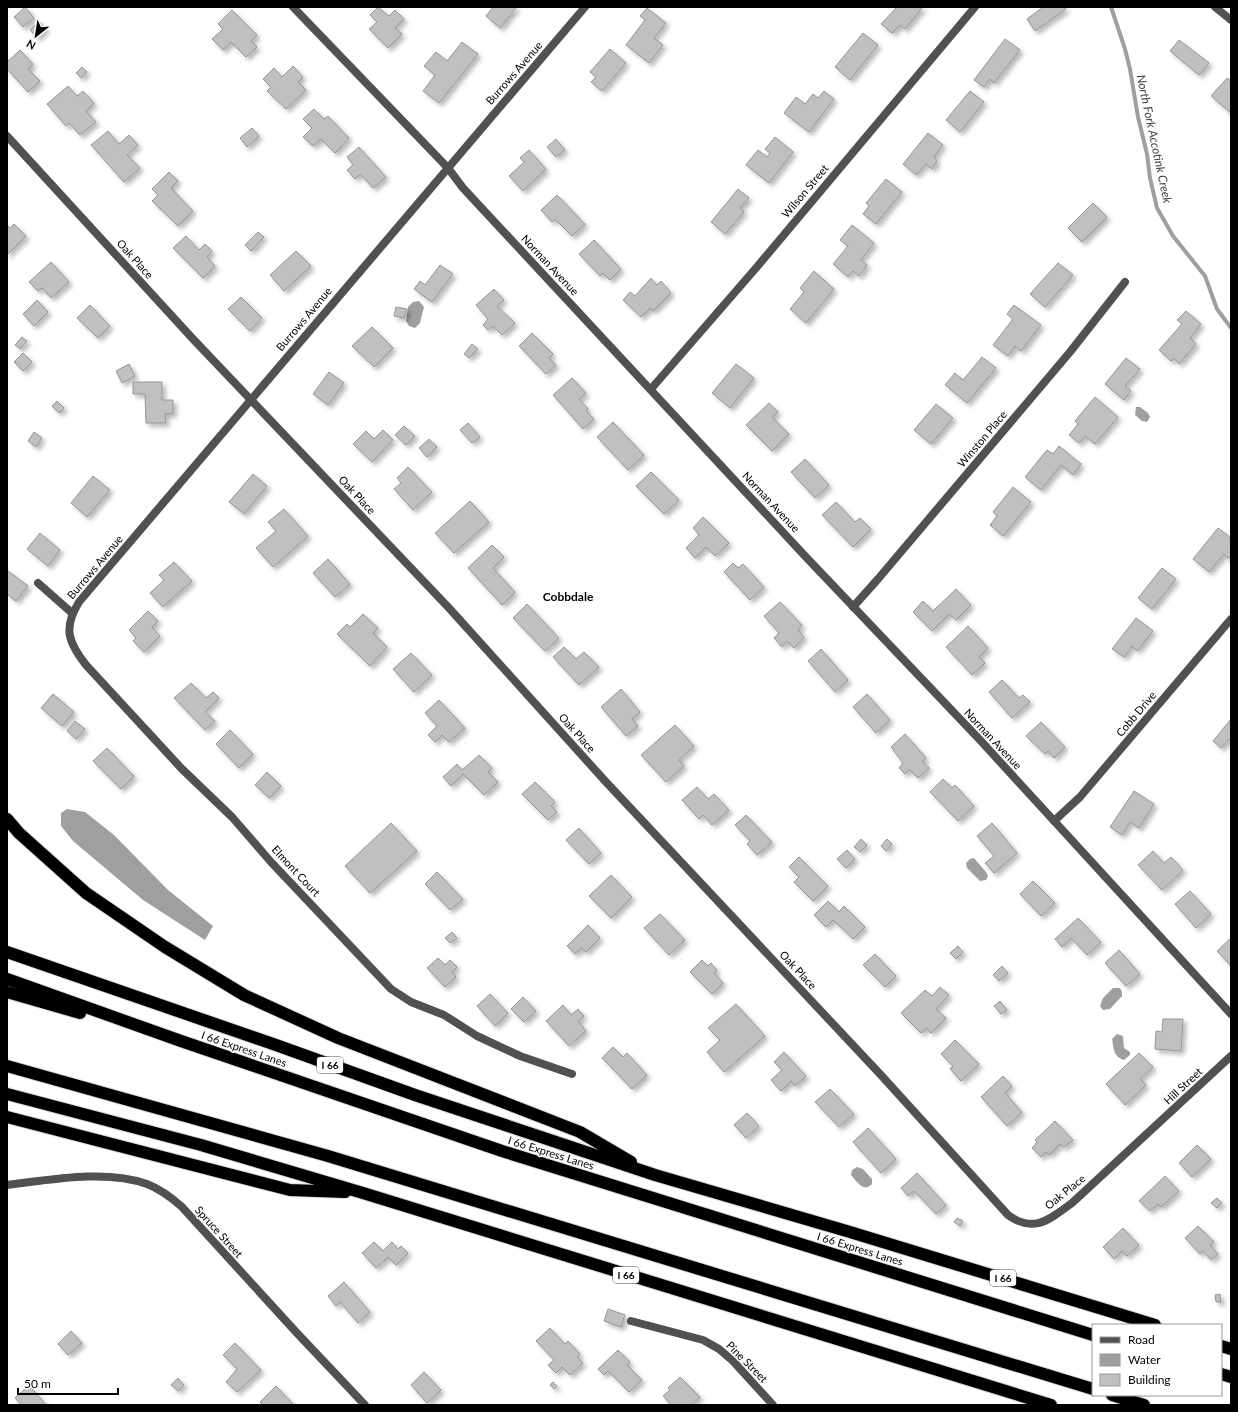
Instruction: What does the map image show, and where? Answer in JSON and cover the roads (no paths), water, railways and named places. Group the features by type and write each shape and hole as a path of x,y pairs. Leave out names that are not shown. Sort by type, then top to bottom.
{"highway":[{"path":"7,819 19,832 86,893 165,947 244,995 338,1038 580,1132 655,1175"},
{"name":"I 66","path":"7,952 276,1045 415,1095 655,1175 1151,1324"},
{"name":"I 66 Express Lanes","path":"7,979 181,1041 502,1151 1092,1335"},
{"path":"7,992 181,1041"},
{"path":"7,1066 328,1156 1092,1389"},
{"name":"I 66","path":"7,1094 201,1145 363,1192 1051,1405"},
{"path":"7,1117 290,1190 363,1192"},
{"path":"1115,1396 1144,1405"}],"street":[{"name":"Norman Avenue","path":"293,7 448,168 469,194 853,607 980,740 1231,1014"},
{"name":"Burrows Avenue","path":"38,583 72,613 79,602 585,7"},
{"name":"Wilson Street","path":"651,389 756,268 975,7"},
{"path":"1215,7 1231,20"},
{"name":"Oak Place","path":"7,136 193,339 252,399 449,608 606,782 880,1074 1008,1215 1015,1220 1026,1224 1044,1222 1072,1203 1151,1131"},
{"name":"Winston Place","path":"853,607 878,580 1070,352 1125,282"},
{"name":"Elmont Court","path":"72,613 69,623 70,641 75,651 86,665 182,769 232,817 271,862 391,989 411,1002 444,1015 477,1036 520,1056 572,1074"},
{"name":"Cobb Drive","path":"1054,822 1080,797 1231,619"},
{"name":"Hill Street","path":"1151,1131 1231,1056"},
{"name":"Spruce Street","path":"7,1185 66,1178 116,1177 131,1179 147,1184 167,1194 182,1208 365,1405"},
{"name":"Pine Street","path":"631,1321 703,1340 714,1346 733,1361 773,1405"}],"water":[{"path":"419,301 424,307 420,323 415,328 409,326 406,321 408,307 413,302"},
{"path":"1136,407 1140,407 1148,413 1150,417 1147,422 1142,421 1135,415"},
{"path":"67,809 85,812 114,835 168,890 213,926 205,940 143,900 73,841 61,826 61,813"},
{"path":"974,858 986,872 988,876 986,880 980,881 967,868 966,863 970,859"},
{"path":"1113,988 1120,988 1122,996 1110,1009 1103,1010 1100,1006 1103,998"},
{"path":"1117,1034 1123,1036 1124,1048 1130,1052 1130,1055 1124,1060 1116,1054 1114,1049 1112,1039"},
{"path":"857,1167 863,1169 872,1179 872,1184 863,1187 856,1181 851,1175 852,1170"}],"waterway":[{"name":"North Fork Accotink Creek","path":"1111,7 1130,69 1138,117 1147,154 1150,178 1157,208 1173,236 1205,276 1217,309 1231,328"}],"district":[{"name":"Cobbdale","path":"568,597"}]}
